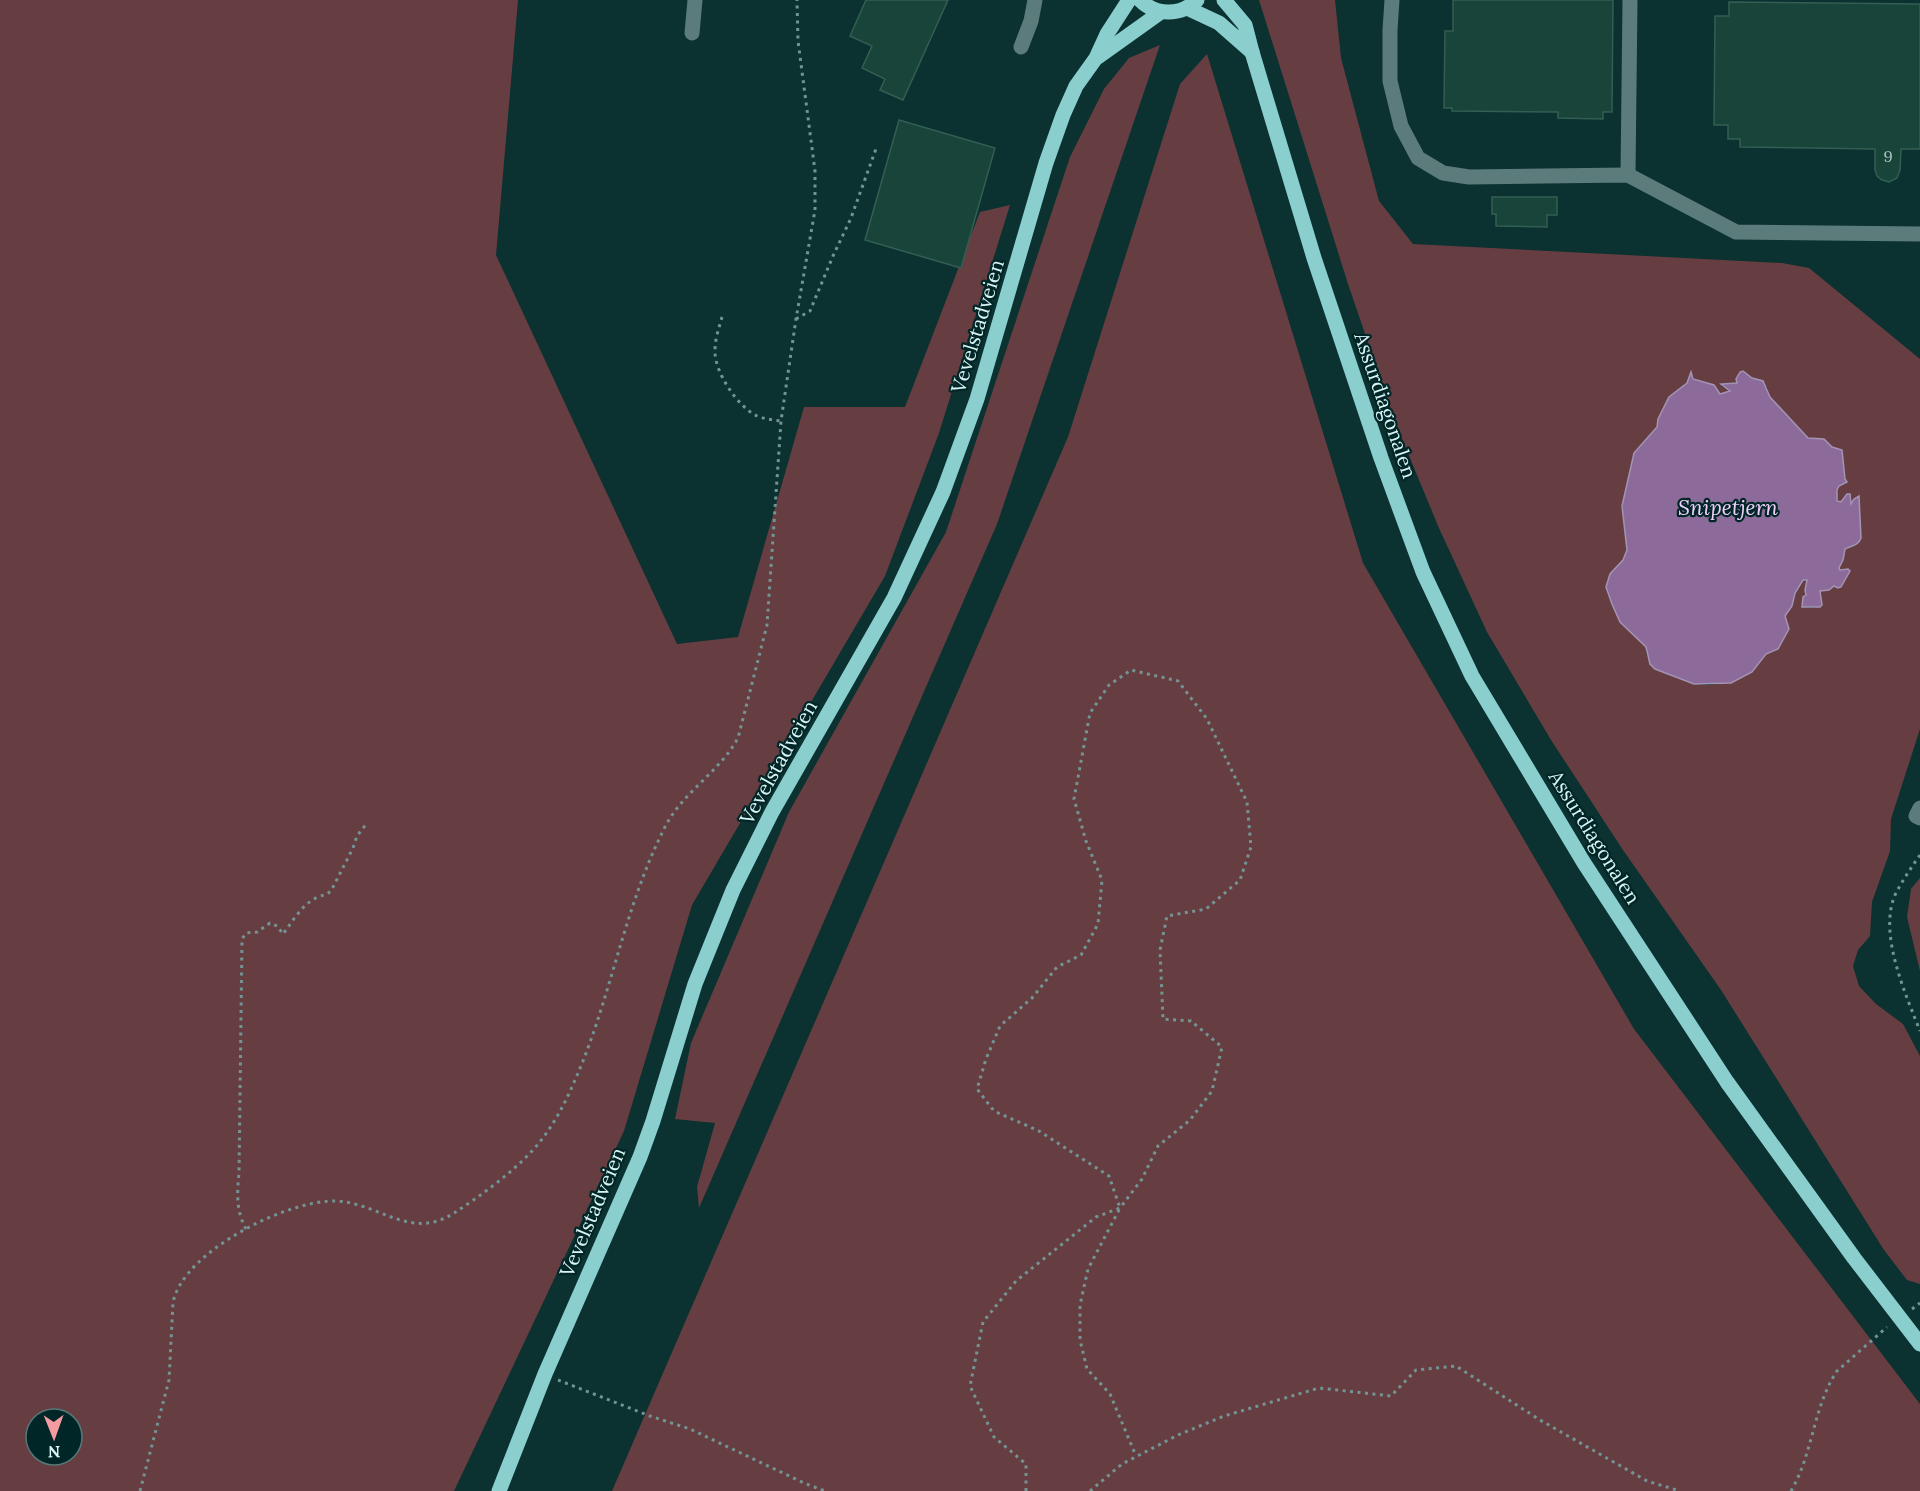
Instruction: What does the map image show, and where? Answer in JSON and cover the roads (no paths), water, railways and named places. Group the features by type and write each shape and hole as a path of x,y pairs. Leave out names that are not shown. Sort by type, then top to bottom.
{"main road":[{"name":"Vevelstadveien","path":"499,1491 545,1374 640,1156 695,984 733,890 772,812 894,598 943,492 977,399 1056,133 1069,100 1129,0"},
{"path":"1140,0 1152,9 1161,12"},
{"path":"1224,0 1245,25 1252,52"},
{"name":"Vevelstadveien","path":"1096,58 1161,12 1174,12 1192,4 1219,23 1252,52"},
{"name":"Assurdiagonalen","path":"1252,52 1328,301 1381,458 1423,572 1472,676 1584,862 1727,1082 1854,1258 1920,1344"}],"lane":[{"path":"693,33 695,0"},
{"path":"1020,47 1031,21 1035,0"},
{"path":"1392,0 1389,30 1390,81 1401,126 1418,158 1443,173 1469,177 1628,176 1736,232 1920,234"},
{"path":"1628,176 1630,0"},
{"path":"1920,808 1916,816 1920,818"}],"water":[{"name":"Snipetjern","path":"1743,371 1752,378 1763,381 1770,397 1808,438 1824,439 1832,447 1842,450 1847,482 1839,486 1837,501 1841,502 1847,494 1850,494 1851,504 1859,496 1861,538 1857,544 1845,549 1839,568 1850,571 1841,587 1834,586 1829,590 1820,591 1822,605 1820,607 1802,607 1807,580 1803,580 1785,616 1789,629 1778,649 1766,654 1752,672 1731,683 1694,684 1655,669 1650,664 1646,647 1620,622 1606,587 1610,574 1623,560 1627,550 1622,506 1634,453 1657,427 1658,419 1669,397 1687,383 1691,372 1693,379 1714,385 1720,394 1730,391 1721,384 1737,383 1736,379"}]}
